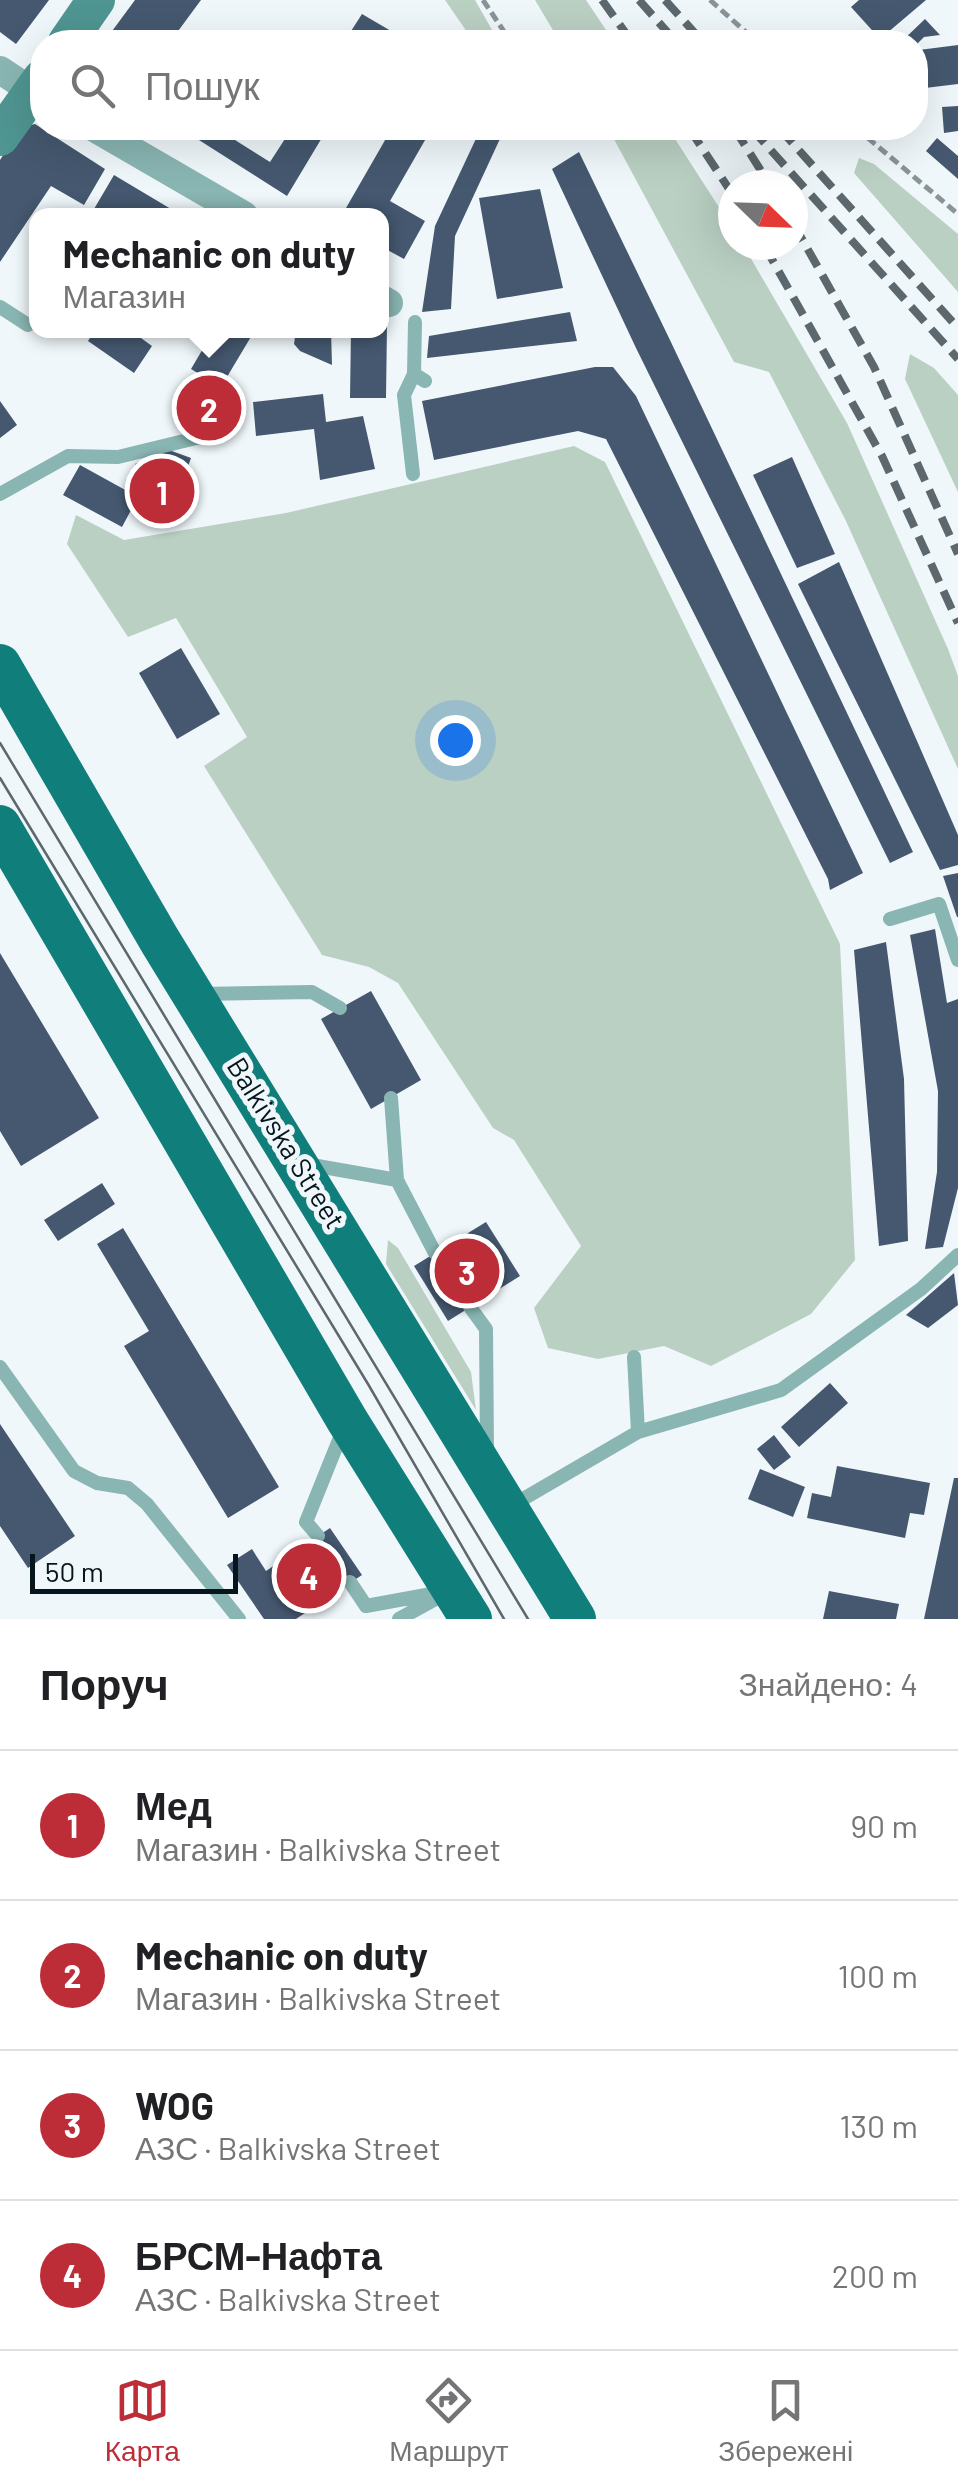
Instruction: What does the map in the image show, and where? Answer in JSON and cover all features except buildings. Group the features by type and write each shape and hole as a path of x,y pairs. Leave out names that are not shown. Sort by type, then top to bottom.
{"main road":[{"path":"75,30 96,0"},
{"path":"0,137 30,100"},
{"name":"Balkivska Street","path":"0,665 193,994 300,1163 496,1495 575,1619"},
{"path":"0,826 347,1420 462,1604"}],"street":[{"path":"0,70 30,85"},
{"path":"114,140 230,208"}],"lane":[{"path":"389,304 420,323 420,377 404,395 412,474"},
{"path":"0,307 28,325"},
{"path":"0,494 68,456 118,457 225,432"},
{"path":"890,919 939,904 958,960"},
{"path":"193,994 312,992 340,1008"},
{"path":"392,1098 397,1180 434,1253"},
{"path":"300,1163 397,1180"},
{"path":"470,1307 486,1329 496,1495 638,1432 781,1390 922,1288 958,1255"},
{"path":"634,1357 638,1432"},
{"path":"0,1366 74,1470 97,1483 128,1488 146,1504 239,1619"},
{"path":"318,1536 306,1522 347,1420"},
{"path":"350,1582 366,1606 462,1604"},
{"path":"399,1619 462,1604"}],"path":[{"path":"482,0 503,30"},
{"path":"710,0 744,30"},
{"path":"870,140 958,214"}],"green space":[{"path":"445,0 475,0 492,30 466,30"},
{"path":"535,0 586,0 606,30 553,30"},
{"path":"614,140 676,140 718,206 718,260 752,260 847,423 958,676 958,769 845,519 769,372 734,362"},
{"path":"859,158 874,164 958,234 958,292 854,173"},
{"path":"910,354 934,368 958,395 958,492 905,379"},
{"path":"574,446 605,462 840,944 855,1260 811,1314 711,1366 664,1346 598,1359 548,1348 534,1308 581,1246 514,1140 493,1128 398,983 369,967 322,955 204,766 247,737 176,618 128,637 67,544 76,515 124,540 286,513"},
{"path":"388,1240 398,1248 471,1372 476,1410 386,1264"}],"tram line":[{"path":"0,743 528,1619"},
{"path":"0,778 368,1384 504,1619"}],"railway":[{"path":"602,0 623,30"},
{"path":"639,0 665,30"},
{"path":"665,0 692,30"},
{"path":"697,140 718,172"},
{"path":"742,140 761,170"},
{"path":"762,140 958,359"},
{"path":"790,140 958,328"},
{"path":"808,250 874,367 958,554"},
{"path":"772,260 882,456 958,623"}],"place":[{"name":"Mechanic on duty","path":"209,408"},
{"name":"Мед","path":"162,491"},
{"name":"WOG","path":"467,1271"},
{"name":"БРСМ-Нафта","path":"309,1576"}]}
